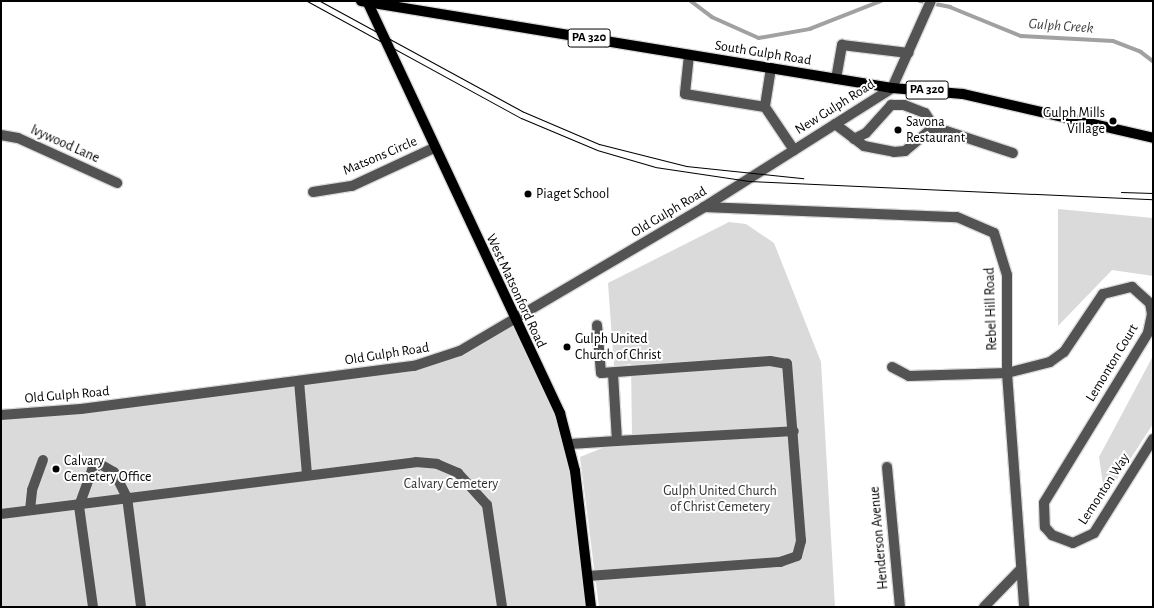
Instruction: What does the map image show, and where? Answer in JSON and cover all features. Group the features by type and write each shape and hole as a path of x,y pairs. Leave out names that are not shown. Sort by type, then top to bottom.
{"main road":[{"name":"South Gulph Road","path":"365,1 892,88 963,94 1153,138"},
{"name":"West Matsonford Road","path":"365,1 514,320 560,413 570,444 591,607"},
{"path":"410,1 432,13"}],"street":[{"path":"892,88 909,54 930,4"},
{"path":"836,79 842,46 909,54"},
{"path":"689,55 685,94 765,107"},
{"path":"771,68 765,107 794,150"},
{"name":"New Gulph Road","path":"794,150 892,88"},
{"path":"854,139 866,133 891,105 925,113 934,127 1013,153"},
{"path":"835,124 854,139 878,151 905,151 934,127"},
{"name":"Ivywood Lane","path":"1,135 18,138 117,183"},
{"name":"Matsons Circle","path":"313,192 352,186 434,148"},
{"name":"Old Gulph Road","path":"1,415 81,409 299,381 414,366 443,358 514,320 704,207 794,150"},
{"name":"Rebel Hill Road","path":"704,207 957,217 983,226 994,233 1007,274 1007,373 1024,607"},
{"name":"Lemonton Court","path":"892,367 909,376 1007,373 1058,359 1103,294 1132,288 1150,303 1152,314 1148,333 1052,488"},
{"path":"588,576 780,562 797,556 801,541 790,370 780,362 601,373 597,325"},
{"path":"613,373 617,441"},
{"path":"299,381 307,475"},
{"path":"570,444 794,431"},
{"name":"Lemonton Way","path":"1052,488 1044,503 1045,527 1052,535 1065,541 1084,541 1102,523 1153,439"},
{"path":"30,510 32,490 43,460"},
{"path":"1,514 79,506 127,497 416,462 437,464 458,473 487,505 502,607"},
{"path":"93,607 79,506 95,464 114,472 127,497 141,607"},
{"name":"Henderson Avenue","path":"887,467 900,607"},
{"path":"984,607 1021,569"}],"green space":[{"path":"1058,209 1153,218 1153,276 1112,270 1058,326"},
{"name":"Gulph United Church of Christ Cemetery","path":"729,222 746,224 774,243 821,362 835,607 599,607 580,457 632,436 631,364 614,366 608,283"},
{"name":"Calvary Cemetery","path":"514,320 570,444 591,607 1,607 1,415 443,358"},
{"path":"1153,356 1153,424 1105,498 1099,457"}],"waterway":[{"name":"Gulph Creek","path":"691,1 712,17 759,38 810,29 881,1"},
{"name":"Gulph Creek","path":"920,1 950,7 1021,36 1113,41 1141,52 1153,61"}],"tram line":[{"path":"307,1 521,118 597,150 655,167 749,181 1153,199"},
{"path":"320,1 524,112 599,144 686,166 803,178"},
{"path":"1121,192 1153,193"}],"place":[{"name":"Gulph Mills Village","path":"1113,121"},
{"name":"Savona Restaurant","path":"898,130"},
{"name":"Piaget School","path":"528,194"},
{"name":"Gulph United Church of Christ","path":"567,347"},
{"name":"Calvary Cemetery Office","path":"56,469"}]}
